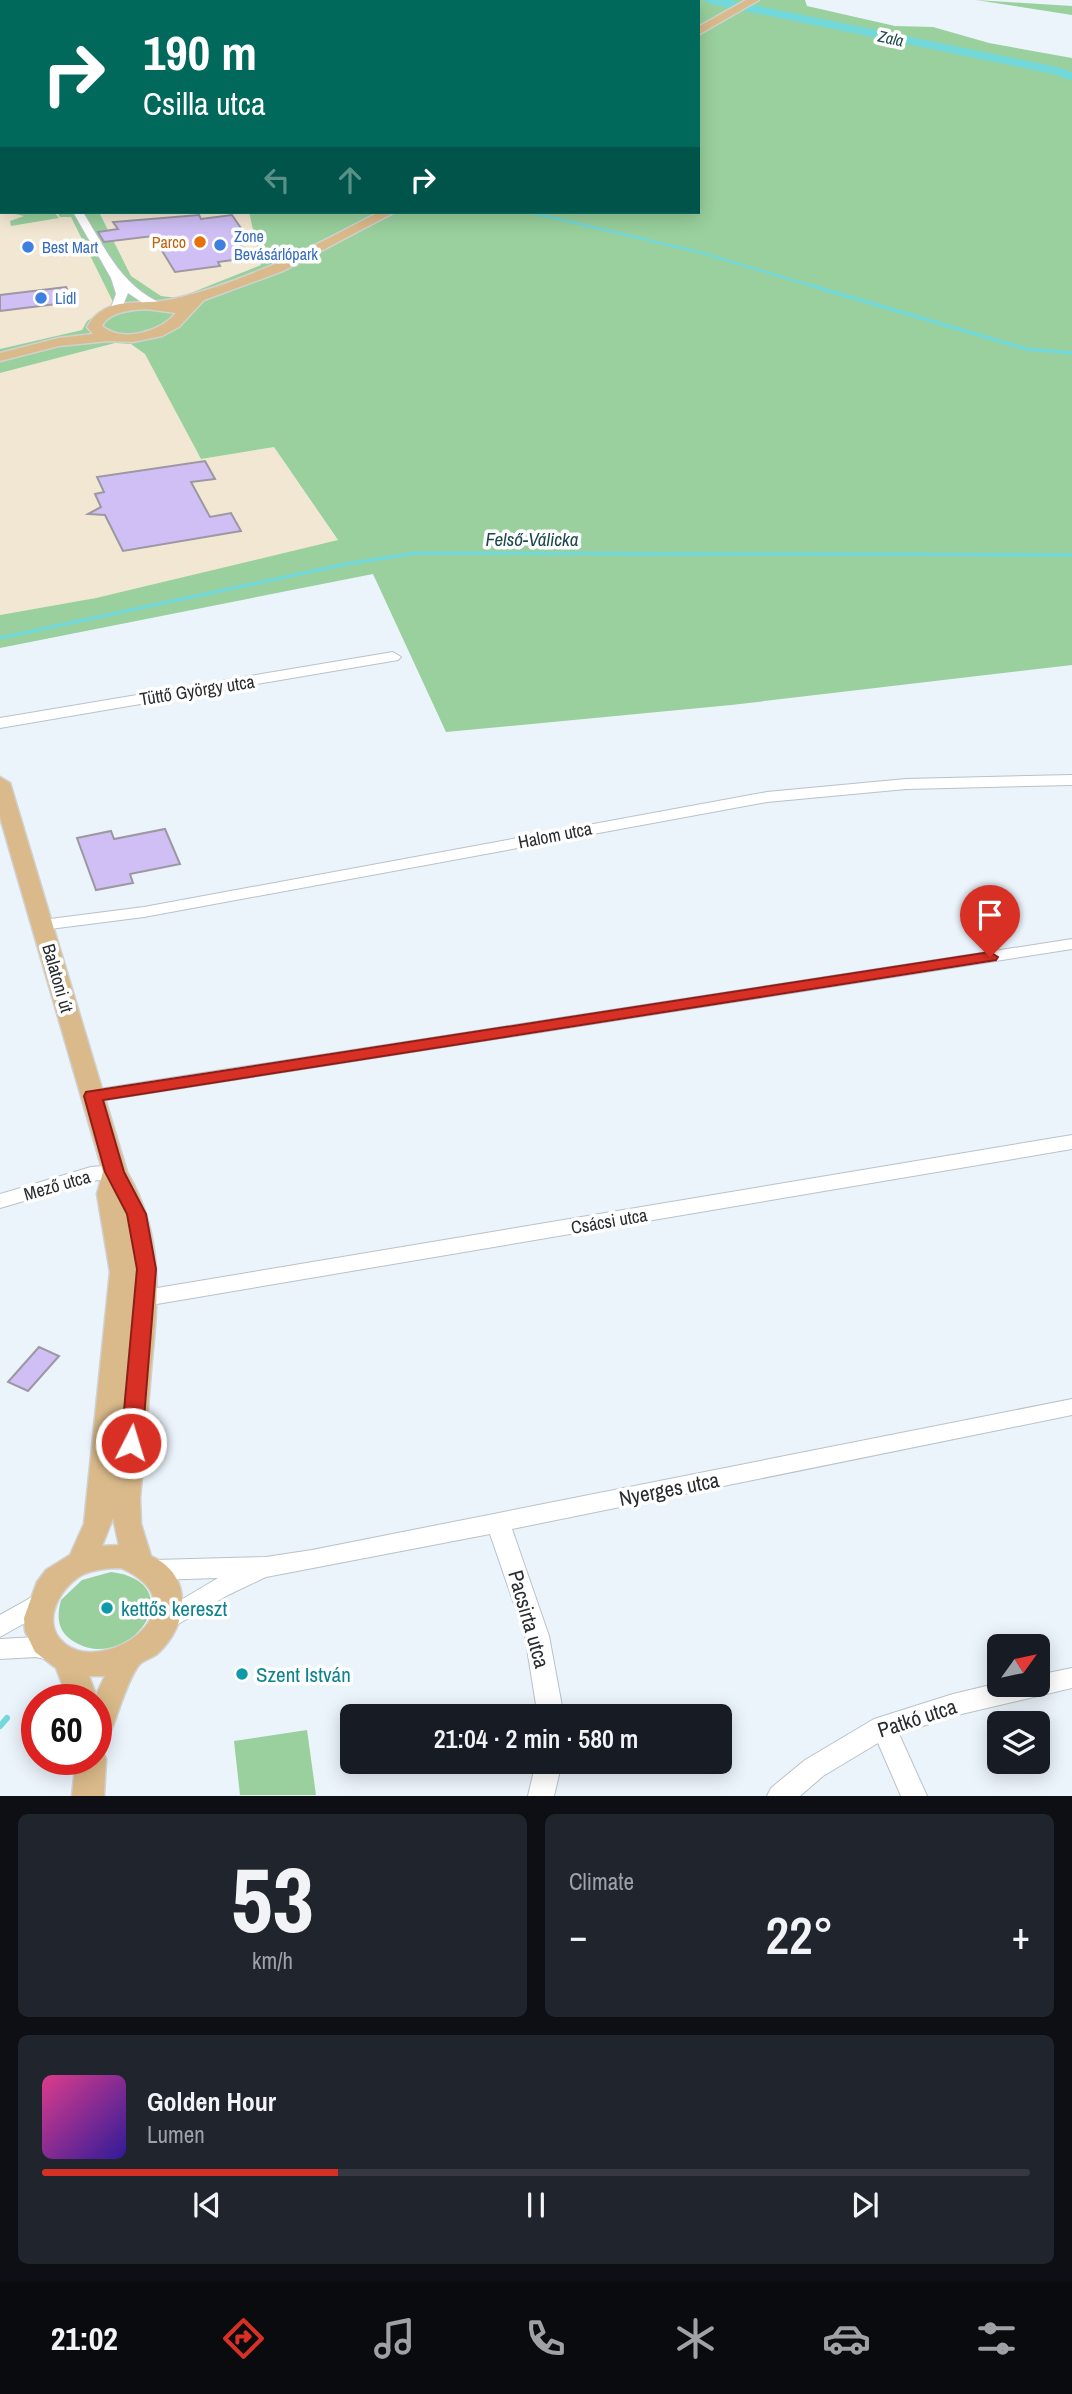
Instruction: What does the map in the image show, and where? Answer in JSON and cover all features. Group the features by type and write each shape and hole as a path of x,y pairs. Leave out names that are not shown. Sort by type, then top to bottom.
{"main road":[{"path":"700,31 754,0"},
{"path":"0,357 59,342 111,336 136,337 156,332 175,323 185,308 208,296 297,260 384,214"},
{"path":"59,342 94,327 97,318 116,310 208,296"},
{"path":"158,305 179,316"},
{"path":"94,327 99,333 111,336"},
{"name":"Balatoni út","path":"0,783 115,1172 127,1190 143,1240 147,1269 126,1498 127,1524 146,1565"},
{"name":"Balatoni út","path":"81,1562 98,1524 119,1330 123,1272 109,1194 115,1172"},
{"path":"61,1656 87,1665 108,1664 127,1658 152,1642 168,1620 171,1601 166,1584 146,1565 110,1556 81,1562 53,1581 40,1603 37,1624 42,1639 61,1656 75,1684"},
{"path":"112,1693 127,1658"},
{"path":"88,1796 90,1775"}],"street":[{"path":"79,214 117,278 122,294 116,310"},
{"path":"117,278 139,297 158,305"},
{"name":"Tüttő György utca","path":"0,723 393,657"},
{"name":"Halom utca","path":"42,925 144,912 767,797 906,784 1072,780"},
{"path":"93,1096 1072,944"},
{"name":"Csácsi utca","path":"145,1298 1072,1142"},
{"name":"Mező utca","path":"0,1201 91,1174 115,1172"},
{"name":"Nyerges utca","path":"146,1565 267,1567 498,1524 1072,1407"},
{"name":"Pacsirta utca","path":"498,1524 537,1636 549,1704"},
{"name":"Nyerges utca","path":"168,1620 219,1588 267,1567"},
{"path":"0,1627 40,1603"},
{"path":"0,1649 36,1647 61,1656"},
{"name":"Patkó utca","path":"780,1796 821,1762 883,1727 926,1711 1072,1678"},
{"path":"883,1727 914,1796"},
{"path":"541,1796 546,1774"}],"shaded area":[{"path":"0,214 58,214 60,217 71,217 114,304 87,321 82,330 0,349"},
{"path":"100,214 249,214 261,265 178,298 161,296 131,276"},
{"path":"115,343 131,344 145,353 201,459 274,447 338,541 96,598 0,615 0,373"}],"green space":[{"path":"700,0 805,0 807,6 895,26 933,27 989,43 1072,58 1072,665 731,705 446,732 373,574 0,648 0,615 96,598 338,540 274,447 201,459 145,354 131,344 115,343 0,373 0,349 82,330 87,321 114,304 71,217 60,217 58,214 100,214 131,276 161,296 178,298 261,265 249,214 700,214"},
{"path":"976,0 1072,6 1072,15"},
{"path":"16,214 56,214 59,218 11,226 10,221 24,216"},
{"path":"111,1572 136,1580 149,1593 151,1609 144,1625 130,1639 112,1647 91,1648 70,1639 63,1631 59,1616 61,1600 82,1580"},
{"path":"307,1730 316,1795 240,1795 234,1741"}],"building":[{"name":"Zone Bevásárlópark","path":"199,215 201,219 232,215 247,237 237,239 247,254 237,255 240,259 218,262 220,266 175,272 153,236 104,242 98,232 118,229 113,222"},
{"name":"Lidl","path":"66,287 73,302 0,311 0,295"},
{"path":"205,461 215,479 191,482 210,517 231,513 241,531 123,551 105,515 88,514 101,507 95,494 104,492 97,477"},
{"path":"165,829 180,864 130,874 133,883 96,890 77,838 111,831 114,839"},
{"path":"39,1347 59,1356 28,1391 8,1382"}],"waterway":[{"name":"Zala","path":"710,0 1057,71 1072,77"},
{"path":"537,214 699,252 819,288"},
{"path":"813,286 1026,349 1072,353"},
{"name":"Felső-Válicka","path":"0,638 346,564 416,553 1072,555"},
{"path":"0,1726 7,1718"}],"place":[{"name":"Parco","path":"200,242"},
{"name":"Zone Bevásárlópark","path":"220,245"},
{"name":"Best Mart","path":"28,247"},
{"name":"Lidl","path":"41,298"},
{"name":"kettős kereszt","path":"107,1608"},
{"name":"Szent István","path":"242,1674"}],"route":[{"path":"131,1443 147,1269 136,1214 127,1190 115,1172 93,1096 990,957"}]}
